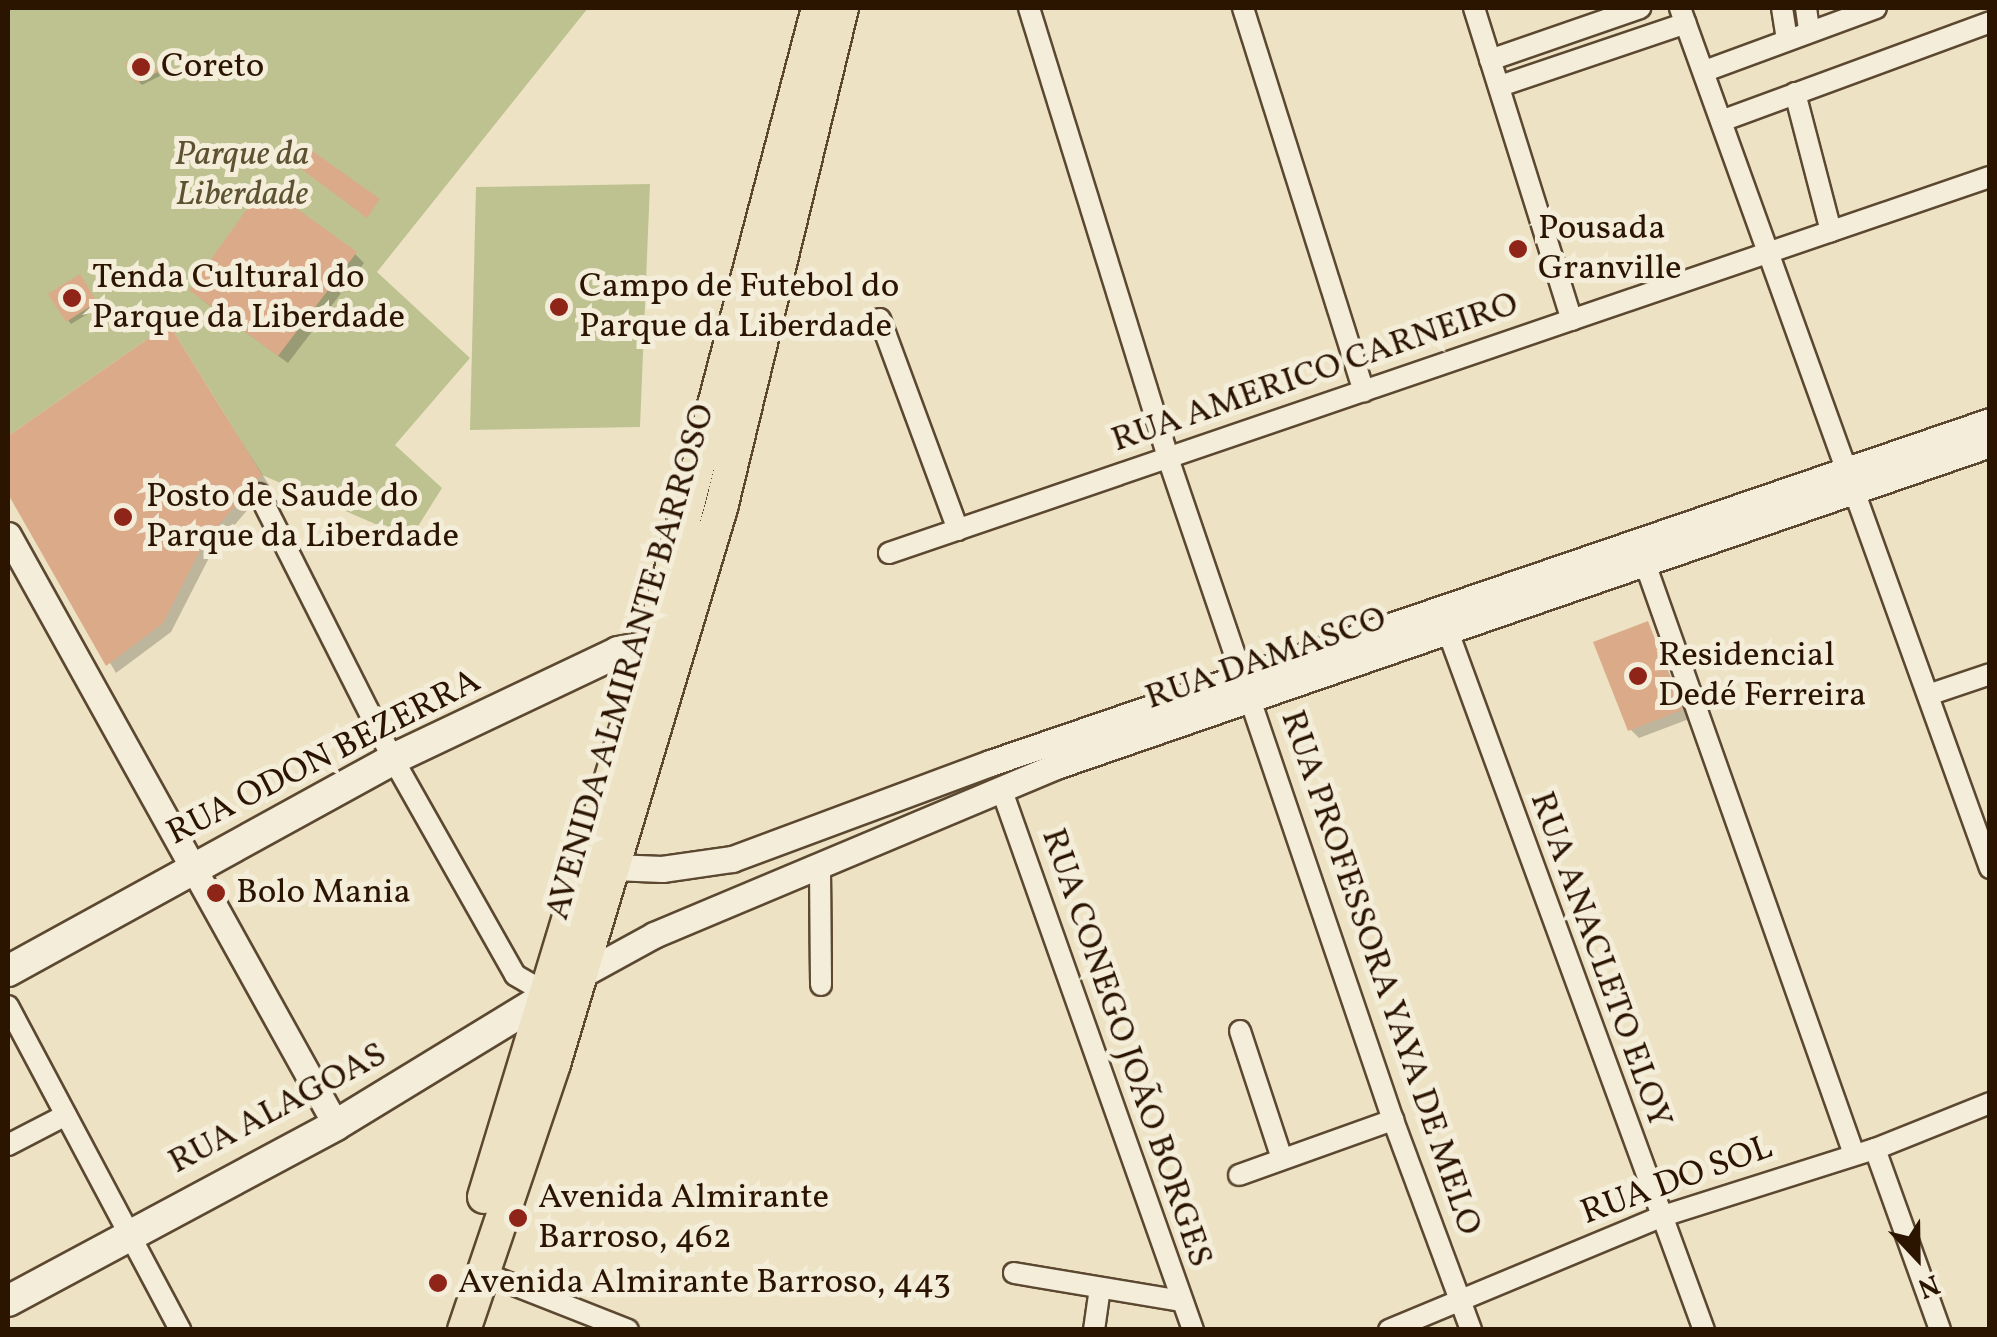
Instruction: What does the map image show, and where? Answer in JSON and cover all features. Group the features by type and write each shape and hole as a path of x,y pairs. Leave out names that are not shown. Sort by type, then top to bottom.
{"main road":[{"name":"AVENIDA ALMIRANTE BARROSO","path":"442,1330 549,996 651,646 818,8"},
{"name":"AVENIDA ALMIRANTE BARROSO","path":"464,1330 580,976 669,676 763,346 800,160 842,8"},
{"path":"651,646 669,676"},
{"name":"RUA ODON BEZERRA","path":"8,971 393,759 618,652 651,646"},
{"name":"RUA ALAGOAS","path":"8,1301 336,1126 580,976"}],"street":[{"name":"RUA PROFESSORA YAYA DE MELO","path":"1029,8 1168,458 1250,689 1393,1120 1471,1330"},
{"path":"1244,8 1364,391"},
{"path":"1474,8 1572,320"},
{"path":"1490,60 1640,8"},
{"path":"1782,8 1787,38"},
{"path":"1806,8 1809,30"},
{"path":"1705,70 1876,8"},
{"path":"1500,86 1683,15 1724,120 1768,253 1990,868"},
{"path":"1724,120 1990,22"},
{"path":"1795,93 1831,231"},
{"name":"RUA AMERICO CARNEIRO","path":"889,553 1990,177"},
{"path":"880,319 958,530"},
{"name":"RUA DAMASCO","path":"1853,481 1990,421"},
{"name":"RUA DAMASCO","path":"612,866 662,868 732,859 1250,689 1853,481 1990,444"},
{"path":"260,494 393,759 514,975 549,996"},
{"path":"8,535 336,1126"},
{"path":"1642,555 1864,1151 1940,1330"},
{"name":"RUA ANACLETO ELOY","path":"1445,623 1704,1330"},
{"path":"1928,695 1990,674"},
{"name":"RUA DAMASCO","path":"580,976 654,936 1001,788 1250,689"},
{"name":"RUA CONEGO JOÃO BORGES","path":"1001,788 1193,1330"},
{"path":"820,868 822,985"},
{"path":"8,1006 180,1330"},
{"path":"1240,1031 1281,1156"},
{"name":"RUA DO SOL","path":"1389,1330 1660,1217 1864,1151 1990,1103"},
{"path":"8,1146 66,1115"},
{"path":"1238,1175 1281,1156 1393,1120"},
{"path":"481,1272 628,1330"},
{"path":"1014,1273 1180,1301"},
{"path":"1094,1330 1100,1288"}],"green space":[{"name":"Parque da Liberdade","path":"8,8 588,8 377,272 470,358 395,445 442,488 410,539 262,475 169,324 8,436"},
{"name":"Campo de Futebol do Parque da Liberdade","path":"650,184 640,427 470,430 476,187"}],"building":[{"name":"Coreto","path":"147,51 158,72 136,83 125,63"},
{"path":"308,148 380,199 367,218 296,165"},
{"path":"264,185 357,252 278,356 189,290"},
{"name":"Tenda Cultural do Parque da Liberdade","path":"80,274 97,302 66,322 48,294"},
{"name":"Posto de Saude do Parque da Liberdade","path":"169,324 262,475 205,541 163,623 106,666 8,494 8,436"},
{"name":"Residencial Dedé Ferreira","path":"1648,621 1682,710 1628,731 1593,642"}],"place":[{"name":"Coreto","path":"141,67"},
{"name":"Pousada Granville","path":"1518,249"},
{"name":"Tenda Cultural do Parque da Liberdade","path":"72,298"},
{"name":"Campo de Futebol do Parque da Liberdade","path":"559,307"},
{"name":"Posto de Saude do Parque da Liberdade","path":"123,517"},
{"name":"Residencial Dedé Ferreira","path":"1638,676"},
{"name":"Bolo Mania","path":"216,893"},
{"name":"Avenida Almirante Barroso, 462","path":"518,1218"},
{"name":"Avenida Almirante Barroso, 443","path":"438,1283"}]}
